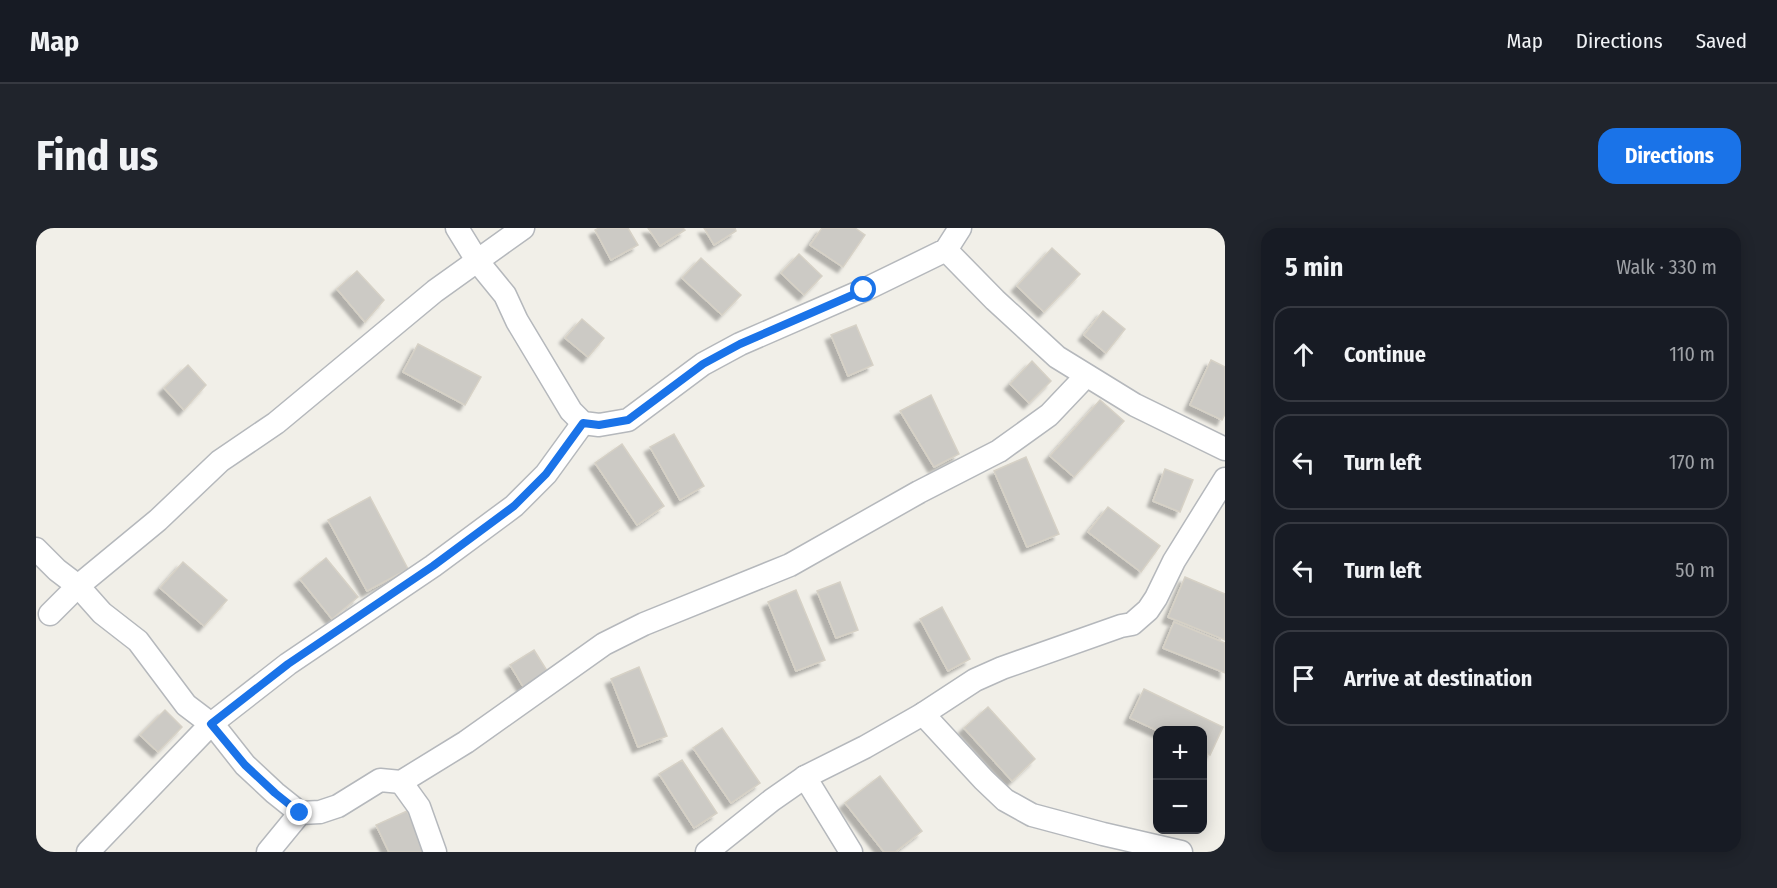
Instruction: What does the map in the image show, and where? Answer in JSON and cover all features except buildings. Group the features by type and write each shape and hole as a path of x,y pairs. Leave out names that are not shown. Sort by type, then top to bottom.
{"street":[{"path":"457,228 478,262 505,295 571,411 583,423 599,425 628,420 703,364 731,349 864,290 946,250 960,228"},
{"path":"43,616 158,520 220,461 276,423 435,291 524,228"},
{"path":"946,250 995,300 1057,357 1135,405 1225,449"},
{"path":"36,549 57,570 78,586 102,613 138,641 186,705 211,724 245,765 275,793 300,813 320,812 338,806 380,780 401,782 466,742 604,644 644,624 790,565 919,492 999,451 1049,415 1086,376"},
{"path":"88,852 211,724 288,664 433,566 514,506 546,474 583,423"},
{"path":"707,852 805,777 832,766 923,714 975,680 1002,668 1132,624 1148,610 1156,598 1174,561 1225,479"},
{"path":"43,616 78,611 102,613"},
{"path":"923,714 1005,800 1032,814 1103,834 1181,852"},
{"path":"805,777 851,852"},
{"path":"401,782 419,807 435,852"},
{"path":"268,852 300,813"}],"route":[{"path":"300,813 245,765 211,724 288,664 433,566 514,506 546,474 583,423 599,425 628,420 703,364 740,344 864,290"}]}
